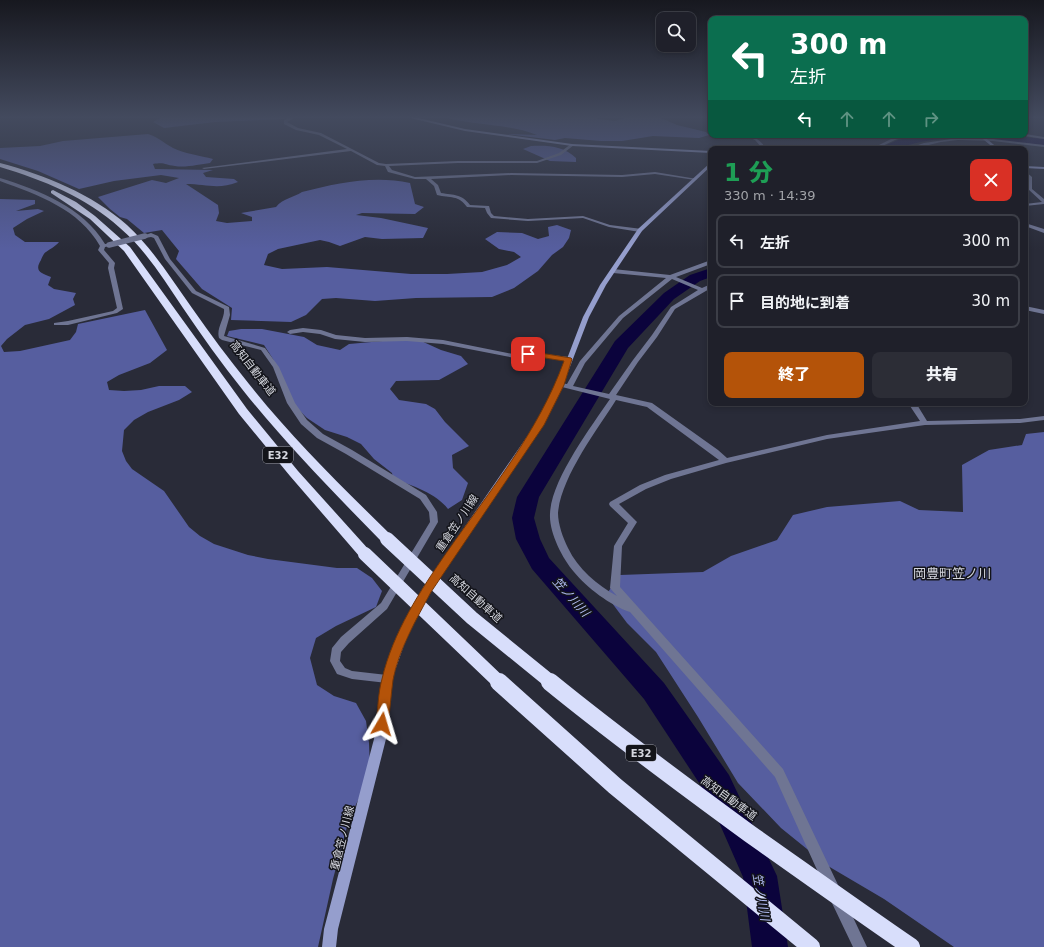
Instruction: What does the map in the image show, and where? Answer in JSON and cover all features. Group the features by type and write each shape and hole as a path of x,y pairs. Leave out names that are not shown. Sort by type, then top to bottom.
{"highway":[{"name":"高知自動車道","path":"0,165 54,184 102,210 123,226 161,269 190,312 277,425 326,478 387,539 472,618 583,709 702,799 856,910 911,947"},
{"name":"E32","path":"0,172 44,188 89,213 104,226 127,249 177,317 198,350 260,434 308,491 365,554 452,639 552,731 676,837 811,947"}],"main road":[{"name":"重倉笠ノ川線","path":"329,947 331,929 380,739 387,679 399,644 410,620 427,589 539,425 560,385 586,317 603,285 640,230 708,167"},
{"path":"1028,167 1044,168"}],"street":[{"path":"204,168 268,160"},
{"path":"371,160 378,164 386,165 452,162 537,162 542,160"},
{"path":"386,165 390,171 396,174 414,178 511,174 622,176 655,173 694,179"},
{"path":"1028,175 1030,177 1030,188 1033,193 1044,202"},
{"path":"428,178 436,185 439,194 459,197 464,199 469,206 487,207 489,213 493,217 528,220 583,217 609,226 640,230"},
{"path":"0,179 44,195 57,203 90,228 98,236 103,246 101,250 112,263 111,268 120,309 115,312 56,324"},
{"path":"1028,205 1044,202"},
{"path":"1028,225 1044,231"},
{"path":"103,246 145,236 151,235 156,237 168,259 194,292 227,308 228,312 221,337 258,347 262,350 276,368 291,403 304,422 320,436 423,497 432,512 434,522 384,606 345,640 336,651 335,661 341,671 352,675 387,679"},
{"path":"572,388 582,362 621,317 672,278 708,263"},
{"path":"613,271 672,278 701,289"},
{"path":"638,613 594,586 577,570 565,554 558,534 554,514 557,498 565,477 610,397 655,336 673,308 701,289 708,287"},
{"path":"1028,309 1044,312"},
{"path":"290,332 303,330 321,332 335,337 365,340 407,339 436,341 525,358 528,354 569,359"},
{"path":"560,385 649,405 715,452 725,461"},
{"path":"914,406 925,423"},
{"path":"860,947 779,773 615,588 618,546 632,522 613,504 643,487 668,476 827,437 925,423 1020,421 1044,418"}],"shaded area":[{"path":"4,160 212,160 210,163 188,166 171,166 160,163 153,164 155,169 213,170 203,173 206,177 234,179 238,182 224,186 186,184 218,205 219,213 216,221 227,223 252,221 252,217 241,213 276,207 285,200 302,192 356,181 383,180 410,183 415,204 424,207 415,214 362,213 356,215 381,218 428,228 423,238 382,239 365,237 340,246 320,240 278,249 268,254 264,265 282,269 327,267 411,274 482,272 507,265 521,257 514,252 499,249 485,239 497,232 522,233 538,239 549,236 548,227 557,225 571,230 569,238 563,247 552,255 538,271 514,288 492,297 416,298 375,301 336,298 322,299 306,315 291,322 231,320 232,308 202,289 176,259 179,251 162,230 144,233 127,219 120,217 98,197 152,180 166,183 179,178 161,175 114,181 79,189 38,171"},
{"path":"548,160 576,160 576,162"},
{"path":"0,199 35,200 35,204 16,211 38,209 44,211 13,228 15,235 25,242 59,242 44,254 38,269 42,273 51,277 48,285 54,289 76,293 73,299 75,305 49,319 25,325 7,339 1,346 4,352 20,351 70,340 76,332 78,324 145,310 167,350 150,363 119,375 107,382 109,390 124,391 141,390 159,386 185,386 192,392 179,400 148,412 134,420 124,430 122,451 126,461 132,469 164,491 189,527 200,536 214,544 248,555 268,559 337,568 357,568 372,578 382,591 376,607 336,626 316,638 310,658 317,685 334,696 356,703 366,721 370,768 361,794 349,819 333,879 318,947 0,947"},
{"path":"241,329 262,329 304,337 317,345 340,350 349,344 394,340 419,340 441,350 461,356 468,364 439,380 396,381 390,389 399,400 426,404 435,409 445,422 469,446 452,455 453,468 468,483 462,500 448,509 443,503 430,494 393,478 392,473 374,459 361,444 347,437 325,430 307,418 293,404 273,359 264,345 227,336 229,331"},
{"path":"1044,432 1044,947 954,947 884,899 828,866 781,828 738,783 656,652 627,623 606,595 620,575 703,572 731,556 777,540 793,515 827,507 900,501 919,510 963,512 962,465 989,450 1022,445 1026,434"}],"waterway":[{"name":"笠ノ川川","path":"708,273 695,278 669,296 621,345 528,497 523,518 528,539 540,563 654,691 718,785 760,876 770,947"}],"district":[{"name":"岡豊町笠ノ川","path":"952,573"}],"route":[{"path":"382,724 387,679 399,644 410,620 427,589 539,425 560,385 569,359 528,354"}]}
